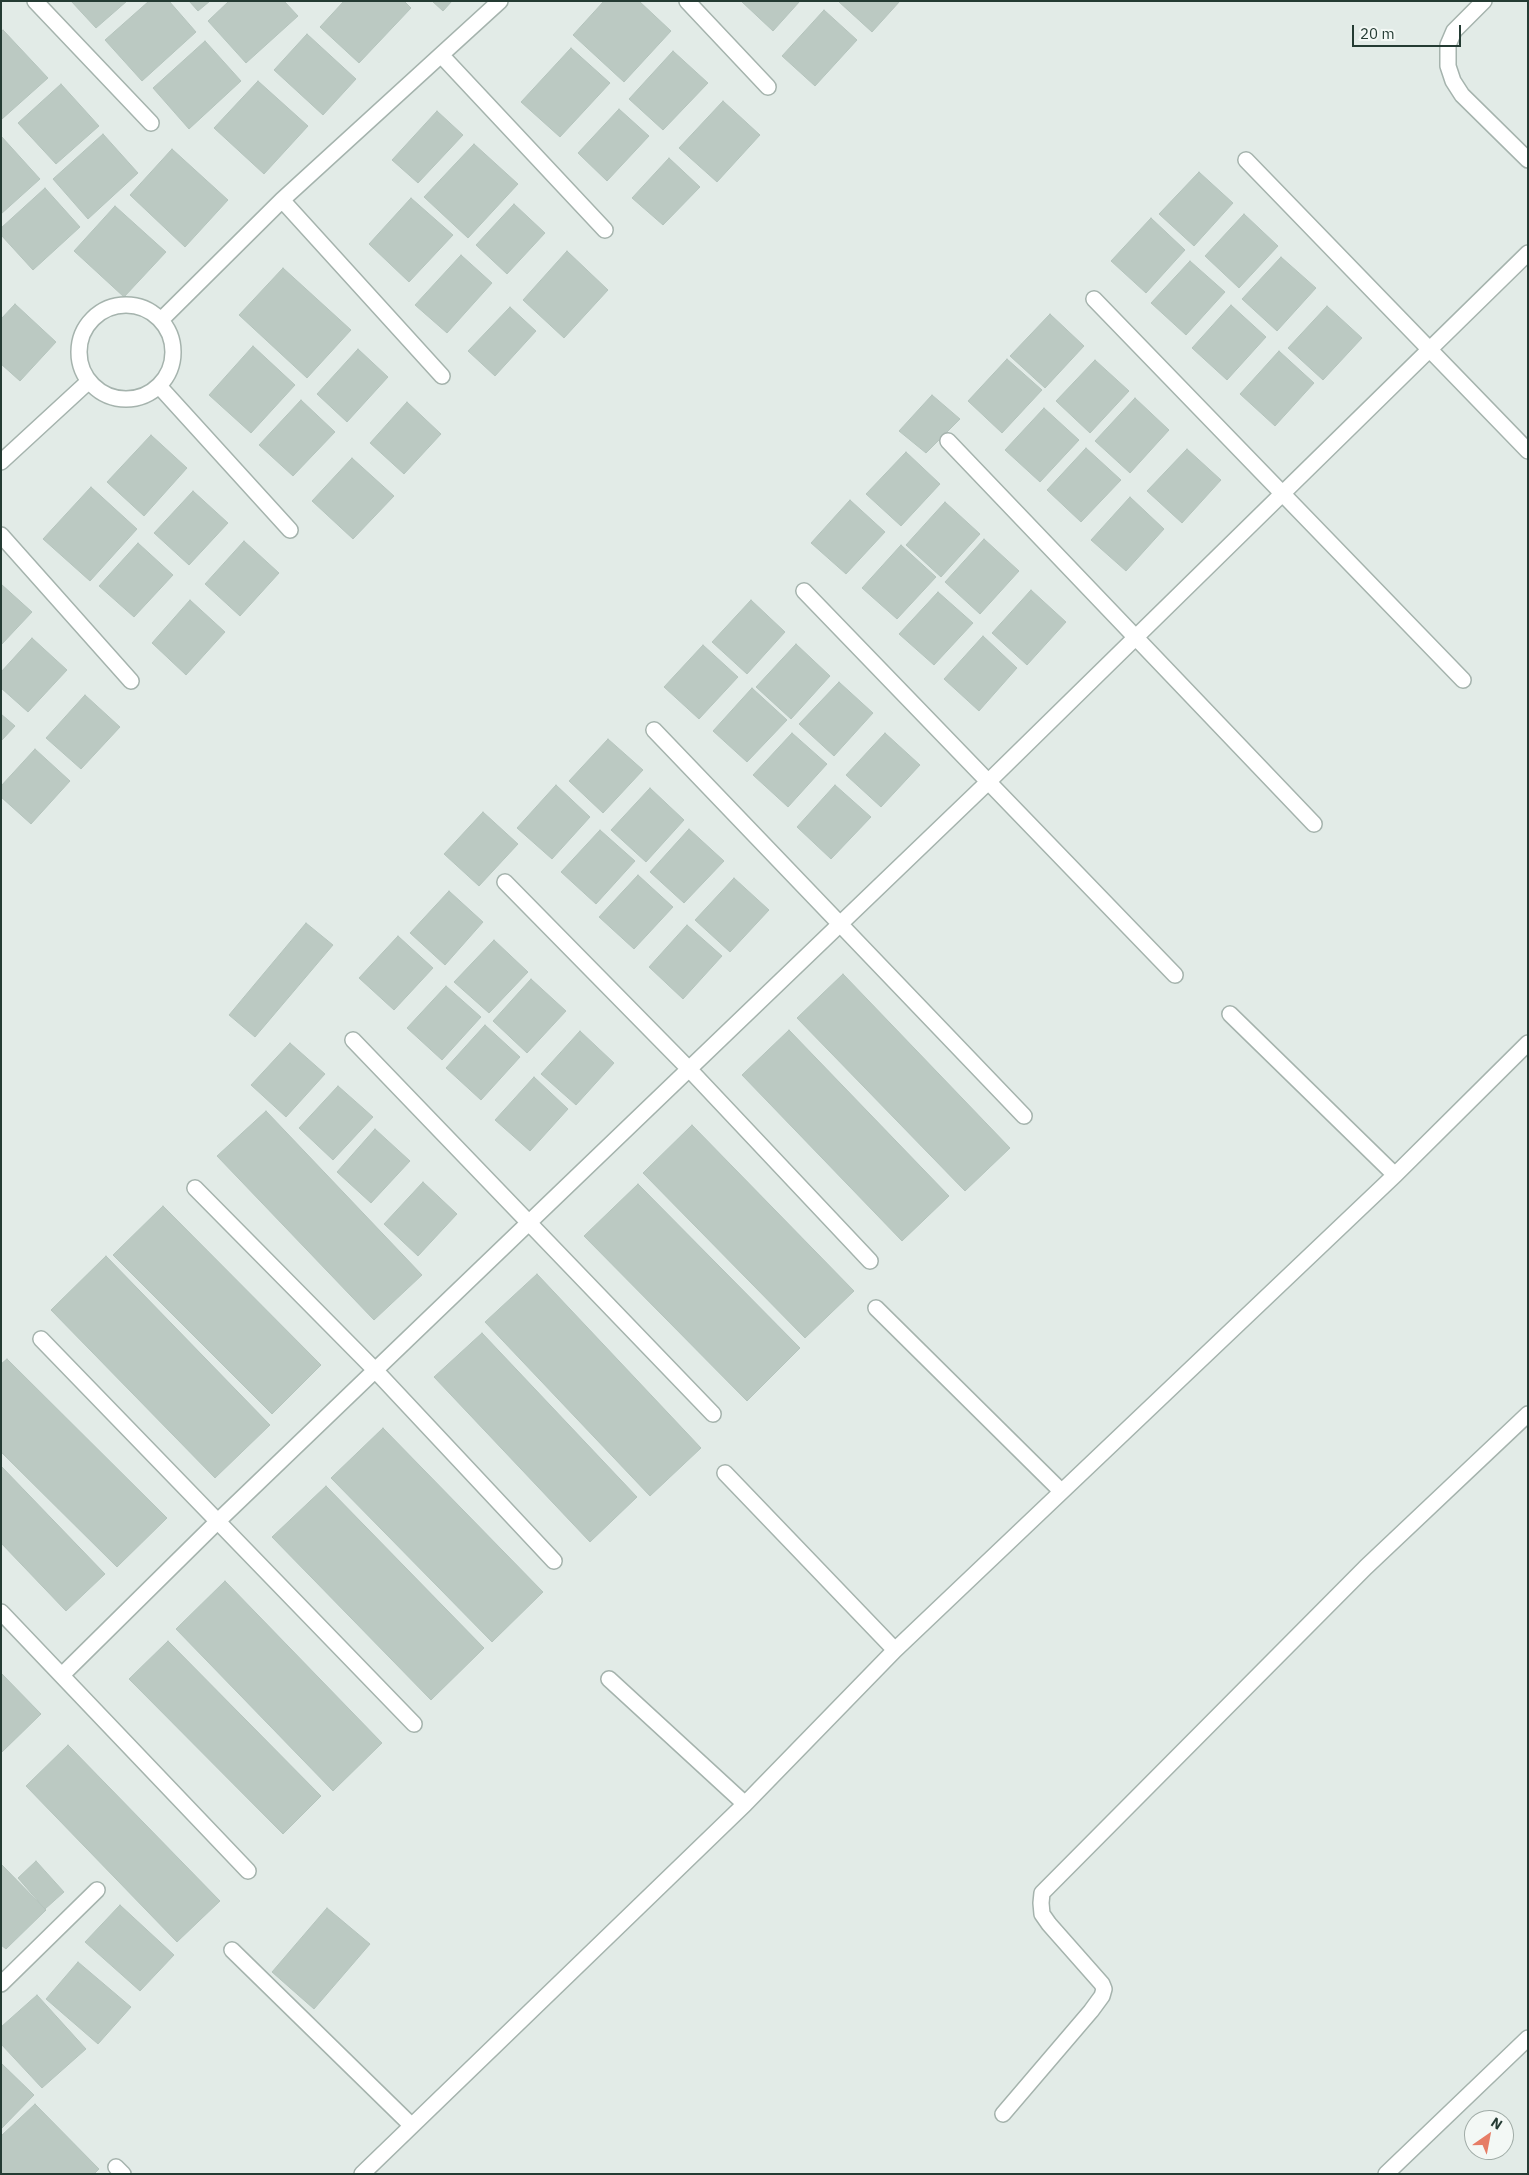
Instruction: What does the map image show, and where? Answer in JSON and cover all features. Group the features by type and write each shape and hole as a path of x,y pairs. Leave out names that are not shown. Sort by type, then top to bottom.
{"street":[{"path":"36,1 151,124"},
{"path":"161,320 282,200 500,1"},
{"path":"687,1 768,87"},
{"path":"1484,1 1454,31 1448,46 1448,66 1452,81 1462,95 1528,160"},
{"path":"441,55 605,230"},
{"path":"1246,160 1528,451"},
{"path":"282,200 442,376"},
{"path":"62,1675 217,1522 987,783 1528,253"},
{"path":"1094,299 1463,680"},
{"path":"125,305 140,307 161,320 171,337 174,351 172,366 159,386 142,397 128,400 113,398 100,391 89,381 82,368 79,354 81,339 87,326 97,314 110,308 125,305"},
{"path":"1,462 89,381"},
{"path":"159,386 290,530"},
{"path":"948,441 1314,824"},
{"path":"1,535 131,681"},
{"path":"804,592 1175,975"},
{"path":"654,730 1024,1116"},
{"path":"506,882 689,1069 870,1260"},
{"path":"1230,1014 1395,1175"},
{"path":"353,1040 712,1414"},
{"path":"362,2174 745,1804 895,1650 1395,1175 1528,1043"},
{"path":"195,1188 375,1370 554,1561"},
{"path":"876,1308 1061,1491"},
{"path":"41,1339 414,1724"},
{"path":"1003,2114 1091,2011 1102,1996 1104,1989 1102,1984 1042,1914 1042,1893 1366,1567 1528,1414"},
{"path":"725,1473 895,1650"},
{"path":"1,1612 248,1871"},
{"path":"609,1679 745,1804"},
{"path":"1,1984 96,1890"},
{"path":"232,1950 411,2125"},
{"path":"1386,2174 1528,2038"}],"building":[{"path":"71,1 127,1 96,28"},
{"path":"149,1 169,1 196,32 142,81 105,40"},
{"path":"189,1 210,1 198,11"},
{"path":"229,1 284,1 298,16 246,63 208,21"},
{"path":"344,1 404,1 411,8 359,63 320,27"},
{"path":"432,1 452,1 443,11"},
{"path":"604,1 639,1 671,31 624,82 573,35"},
{"path":"741,1 800,1 773,31"},
{"path":"838,1 900,1 872,32"},
{"path":"824,10 857,40 815,86 782,56"},
{"path":"3,30 48,78 2,119 1,32"},
{"path":"307,34 356,79 323,115 274,70"},
{"path":"205,41 241,81 189,129 153,88"},
{"path":"571,48 610,83 560,137 521,102"},
{"path":"673,51 708,83 663,130 629,99"},
{"path":"258,81 308,126 264,174 214,128"},
{"path":"61,84 99,126 56,164 18,123"},
{"path":"723,101 760,135 717,182 679,148"},
{"path":"619,109 649,136 607,181 578,153"},
{"path":"437,111 463,135 418,183 392,160"},
{"path":"103,134 138,173 88,219 53,179"},
{"path":"1,136 40,179 1,214"},
{"path":"474,144 518,184 468,238 424,197"},
{"path":"172,149 228,200 185,247 130,195"},
{"path":"669,158 700,187 663,225 632,198"},
{"path":"1199,172 1233,203 1194,246 1159,214"},
{"path":"45,188 80,227 33,270 1,235 1,228"},
{"path":"411,198 453,235 409,282 369,244"},
{"path":"514,204 545,233 507,274 476,245"},
{"path":"115,206 166,252 124,297 74,251"},
{"path":"1244,214 1278,246 1239,288 1205,256"},
{"path":"1151,218 1185,250 1146,293 1111,261"},
{"path":"567,251 608,290 564,338 523,300"},
{"path":"461,255 492,283 447,333 415,305"},
{"path":"1281,257 1316,288 1277,331 1242,299"},
{"path":"1190,261 1225,292 1186,335 1151,303"},
{"path":"283,268 351,330 307,378 239,315"},
{"path":"15,304 56,342 20,381 1,364 1,319"},
{"path":"1231,305 1266,337 1227,380 1192,348"},
{"path":"1327,306 1362,338 1323,380 1288,348"},
{"path":"510,307 536,331 495,376 468,351"},
{"path":"1050,314 1084,346 1045,388 1010,356"},
{"path":"253,346 295,385 251,433 209,395"},
{"path":"358,349 388,377 347,422 317,394"},
{"path":"1279,351 1314,383 1275,426 1240,394"},
{"path":"1007,359 1042,390 1002,433 968,401"},
{"path":"1095,360 1129,391 1090,433 1056,401"},
{"path":"932,395 960,419 926,453 899,431"},
{"path":"1135,398 1169,430 1130,473 1095,441"},
{"path":"301,400 335,432 293,476 259,445"},
{"path":"407,402 441,434 404,474 370,443"},
{"path":"1044,408 1079,440 1040,482 1005,450"},
{"path":"151,435 187,468 144,516 107,482"},
{"path":"1086,448 1121,480 1081,522 1047,490"},
{"path":"1187,449 1221,480 1182,523 1147,491"},
{"path":"906,452 940,484 901,526 866,494"},
{"path":"352,458 394,496 353,539 312,501"},
{"path":"91,487 137,529 90,581 43,539"},
{"path":"193,491 228,523 189,565 154,533"},
{"path":"1130,497 1164,529 1126,571 1091,540"},
{"path":"850,500 885,532 846,574 811,543"},
{"path":"945,502 980,534 941,577 906,545"},
{"path":"984,539 1019,571 980,614 945,582"},
{"path":"244,541 279,573 240,616 205,584"},
{"path":"138,543 173,575 134,617 99,586"},
{"path":"901,545 936,577 897,619 862,588"},
{"path":"1,584 32,612 1,645"},
{"path":"1031,590 1066,622 1027,665 992,633"},
{"path":"938,592 973,623 934,665 899,634"},
{"path":"190,600 225,632 186,675 152,643"},
{"path":"751,600 785,632 747,674 712,642"},
{"path":"983,636 1017,668 979,711 944,679"},
{"path":"32,638 67,670 28,712 1,688 1,672"},
{"path":"796,644 830,676 791,719 756,687"},
{"path":"703,645 738,677 699,719 664,687"},
{"path":"839,682 873,713 834,756 799,724"},
{"path":"752,688 787,720 747,762 713,731"},
{"path":"85,695 120,727 81,769 46,738"},
{"path":"1,714 15,726 1,741"},
{"path":"792,733 827,764 788,807 753,775"},
{"path":"885,733 920,765 881,807 846,775"},
{"path":"608,739 643,770 603,813 569,781"},
{"path":"35,749 70,781 31,824 1,797 1,786"},
{"path":"556,785 590,817 552,859 517,828"},
{"path":"835,785 871,817 831,859 797,827"},
{"path":"650,788 684,820 646,862 611,830"},
{"path":"483,812 518,844 479,886 444,854"},
{"path":"689,829 724,861 684,903 650,872"},
{"path":"600,830 635,861 596,904 561,872"},
{"path":"638,875 673,907 634,949 599,917"},
{"path":"734,878 769,910 730,952 695,920"},
{"path":"449,891 483,922 445,965 410,933"},
{"path":"306,923 333,945 255,1037 229,1015"},
{"path":"687,925 722,956 683,999 649,967"},
{"path":"398,936 433,968 394,1010 359,978"},
{"path":"494,940 528,972 489,1013 454,982"},
{"path":"843,974 1010,1148 965,1191 797,1018"},
{"path":"531,979 566,1011 527,1053 493,1021"},
{"path":"446,986 481,1017 442,1060 407,1028"},
{"path":"485,1025 520,1057 481,1100 446,1068"},
{"path":"789,1030 949,1196 902,1241 742,1075"},
{"path":"580,1031 614,1063 576,1105 541,1074"},
{"path":"290,1043 325,1074 286,1117 251,1085"},
{"path":"534,1077 568,1109 530,1151 495,1120"},
{"path":"338,1086 373,1117 333,1160 299,1128"},
{"path":"266,1111 422,1275 374,1320 217,1156"},
{"path":"692,1125 854,1291 805,1338 643,1173"},
{"path":"375,1129 410,1161 371,1203 337,1172"},
{"path":"423,1182 457,1214 418,1256 384,1224"},
{"path":"638,1184 800,1348 747,1401 584,1236"},
{"path":"163,1206 321,1365 272,1414 113,1255"},
{"path":"106,1256 270,1425 215,1478 51,1310"},
{"path":"537,1274 701,1448 650,1496 485,1322"},
{"path":"482,1333 637,1497 590,1542 434,1377"},
{"path":"7,1359 167,1518 117,1567 1,1452 1,1364"},
{"path":"383,1428 543,1592 492,1642 331,1478"},
{"path":"1,1466 105,1574 66,1611 1,1543"},
{"path":"326,1486 484,1648 431,1700 272,1537"},
{"path":"225,1581 382,1743 333,1791 176,1629"},
{"path":"168,1641 321,1796 283,1834 129,1679"},
{"path":"1,1673 41,1714 2,1752 1,1751"},
{"path":"68,1745 220,1901 177,1942 26,1786"},
{"path":"36,1861 64,1892 45,1909 18,1878"},
{"path":"1,1864 46,1910 6,1949 1,1945"},
{"path":"120,1905 174,1955 140,1991 85,1942"},
{"path":"327,1908 370,1944 314,2009 272,1972"},
{"path":"78,1962 131,2007 98,2044 46,1999"},
{"path":"37,1995 86,2049 42,2088 1,2044 1,2027"},
{"path":"1,2063 34,2095 1,2129"},
{"path":"35,2104 99,2169 94,2174 1,2174 1,2136"}]}
